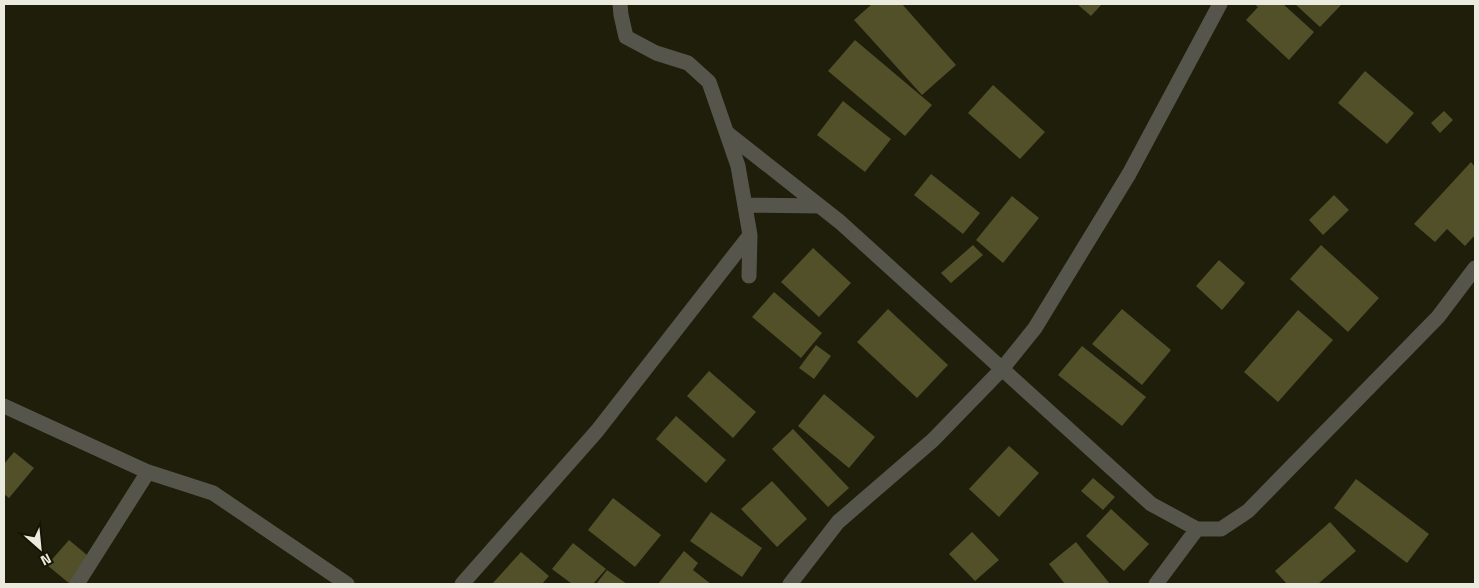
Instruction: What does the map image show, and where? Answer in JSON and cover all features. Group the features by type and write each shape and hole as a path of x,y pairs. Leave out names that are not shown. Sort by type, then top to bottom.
{"street":[{"path":"620,4 626,37 656,53 688,63 709,82 738,166 750,235 749,276"},
{"path":"790,584 838,522 933,440 1002,369 1035,328 1129,174 1220,4"},
{"path":"727,133 840,222 1151,504 1197,529 1221,529 1248,511 1438,317 1475,268"},
{"path":"745,205 820,206"},
{"path":"462,584 597,431 750,235"},
{"path":"4,406 148,472 213,493 347,584"},
{"path":"77,584 148,472"},
{"path":"1156,584 1197,529"}],"building":[{"path":"872,4 902,4 956,65 922,95 854,20"},
{"path":"1077,4 1102,4 1091,16"},
{"path":"1254,4 1283,4 1314,32 1289,60 1246,20 1258,7"},
{"path":"1295,4 1342,4 1320,27"},
{"path":"855,40 932,105 905,136 828,71"},
{"path":"1365,71 1414,113 1387,144 1338,103"},
{"path":"993,85 1045,132 1020,159 968,113"},
{"path":"843,101 891,139 865,172 817,135"},
{"path":"1444,111 1453,120 1440,133 1431,123"},
{"path":"1471,162 1475,167 1475,235 1465,246 1447,229 1435,242 1414,224"},
{"path":"931,174 980,213 963,234 914,195"},
{"path":"1334,195 1349,210 1323,235 1309,220"},
{"path":"1012,196 1039,218 1003,263 976,240"},
{"path":"973,245 983,255 951,283 941,273"},
{"path":"1321,245 1379,298 1348,332 1290,279"},
{"path":"813,248 851,283 819,317 781,282"},
{"path":"1219,260 1245,283 1222,310 1196,286"},
{"path":"774,292 822,333 801,358 752,317"},
{"path":"888,309 948,365 917,398 857,342"},
{"path":"1122,309 1171,350 1142,385 1092,344"},
{"path":"1298,310 1333,340 1278,402 1244,372"},
{"path":"816,345 831,356 814,379 799,368"},
{"path":"1082,346 1146,397 1122,426 1058,375"},
{"path":"709,371 756,412 733,438 687,396"},
{"path":"824,394 875,437 849,468 798,426"},
{"path":"676,416 726,460 706,483 656,439"},
{"path":"793,429 849,488 828,507 772,449"},
{"path":"1009,446 1039,473 999,517 969,489"},
{"path":"14,452 34,468 9,498 4,494 4,464"},
{"path":"1093,478 1115,497 1103,510 1081,491"},
{"path":"1356,479 1429,534 1407,563 1334,508"},
{"path":"772,481 807,519 777,547 741,509"},
{"path":"613,498 661,535 635,567 588,530"},
{"path":"1111,509 1149,544 1124,571 1086,536"},
{"path":"711,512 762,548 742,577 690,541"},
{"path":"1330,522 1356,551 1318,584 1287,584 1275,571"},
{"path":"972,532 999,560 975,581 949,554"},
{"path":"69,540 93,560 70,584 47,565"},
{"path":"1076,542 1110,584 1065,584 1049,564"},
{"path":"573,543 606,569 593,584 572,584 552,569"},
{"path":"684,551 698,563 693,570 711,584 658,584"},
{"path":"521,552 549,576 542,584 492,584"},
{"path":"607,570 627,584 596,584"}]}
